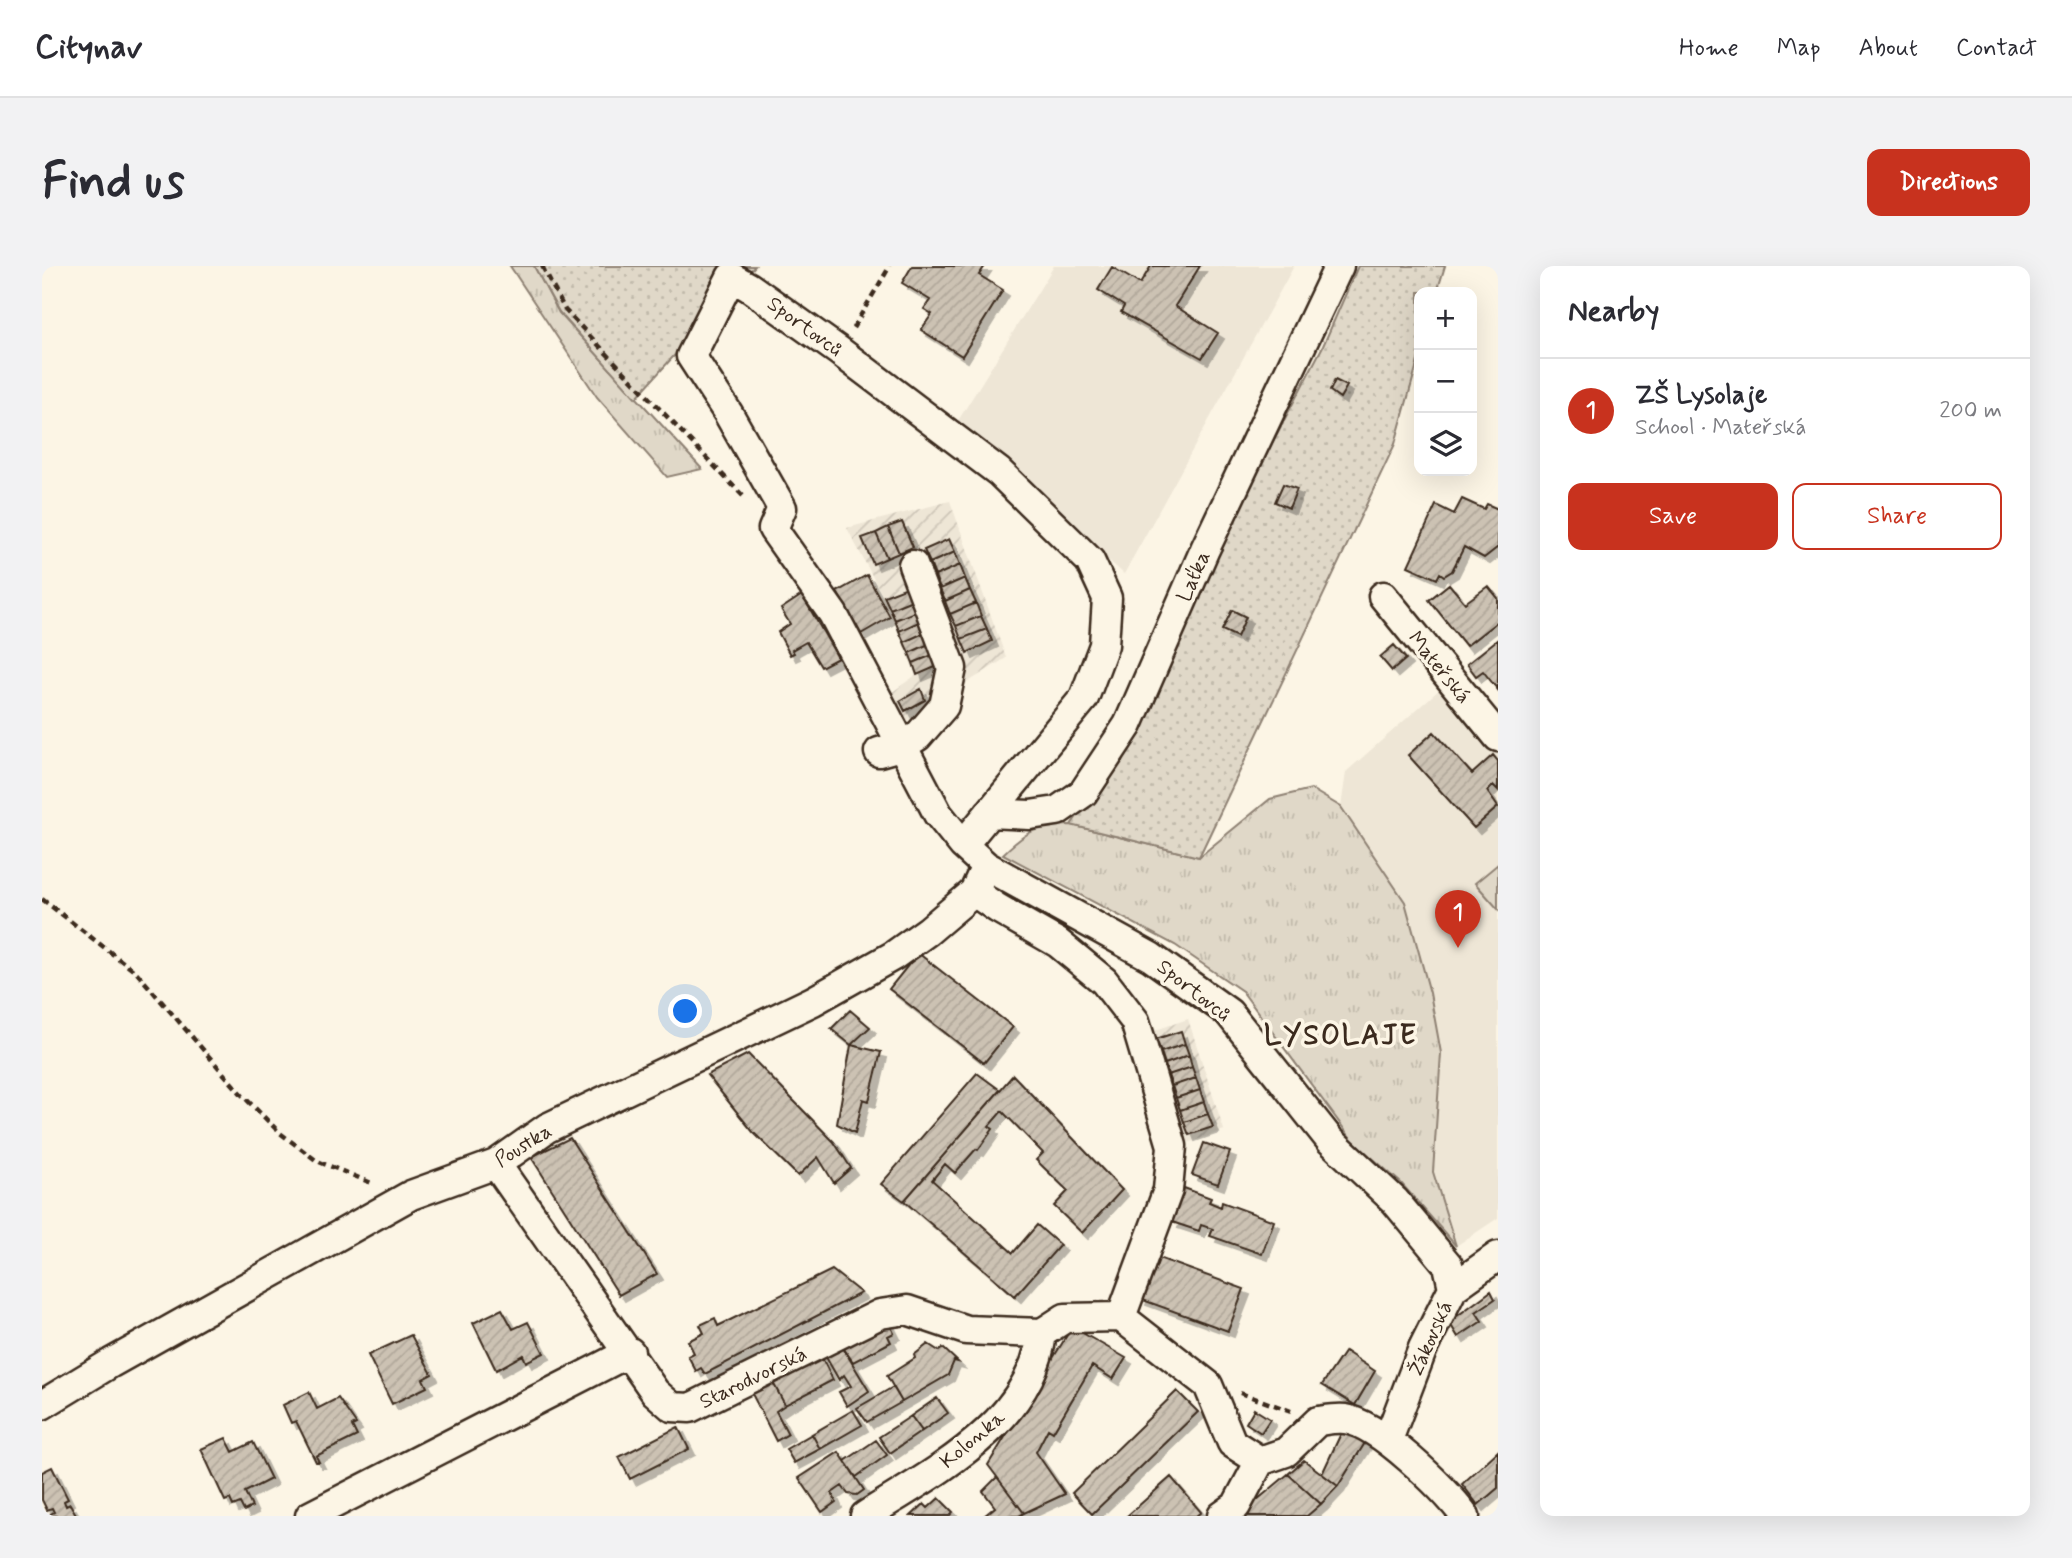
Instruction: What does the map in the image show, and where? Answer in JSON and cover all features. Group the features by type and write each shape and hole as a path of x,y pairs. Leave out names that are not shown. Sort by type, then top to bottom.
{"street":[{"name":"Laťka","path":"989,813 1030,815 1057,811 1083,793 1128,725 1205,549 1339,266"},
{"name":"Sportovců","path":"963,845 1084,698 1104,645 1107,598 1090,561 999,472 839,351 749,287 731,278 691,356 728,413 782,508 773,529 833,614 891,748 938,814 963,845 986,866 1151,957 1229,1013 1330,1140 1395,1201 1448,1265 1453,1288"},
{"path":"891,748 918,736 944,706 952,668 913,565"},
{"name":"Mateřská","path":"1383,596 1498,737"},
{"name":"Poustka","path":"42,1405 111,1363 411,1195 496,1164 547,1128 813,1001 893,956 974,892 986,866"},
{"path":"974,892 1058,943 1104,981 1135,1021 1172,1146 1168,1190 1121,1317 1208,1385 1231,1443 1260,1461"},
{"name":"Starodvorská","path":"496,1164 630,1352 655,1392 672,1407 690,1408 880,1314 907,1310 966,1330 1042,1333 1065,1318 1121,1317"},
{"name":"Žákovská","path":"1388,1440 1423,1348 1453,1288 1498,1256"},
{"name":"Kolonka","path":"864,1516 979,1438 1011,1407 1031,1375 1042,1333"},
{"path":"310,1516 630,1352"},
{"path":"1222,1516 1236,1506 1260,1461 1286,1452 1318,1421 1346,1419 1388,1440 1453,1500 1465,1516"}],"path":[{"path":"542,266 565,310 773,529"},
{"path":"839,351 890,266"},
{"path":"42,899 137,973 243,1096 280,1133 317,1161 383,1188 411,1195"},
{"path":"1208,1385 1229,1389 1318,1421"}],"shaded area":[{"path":"1054,266 1294,266 1124,574 956,424"},
{"path":"950,501 1006,658 905,722 891,693 916,675 887,604 847,528"},
{"path":"1440,689 1498,750 1498,1218 1456,1246 1433,1172 1441,1053 1405,902 1341,807 1346,772"},
{"path":"1188,1019 1224,1130 1185,1144 1147,1033"}],"green space":[{"path":"510,266 534,266 559,313 702,469 667,477 597,397"},
{"path":"534,266 755,266 636,398 559,312"},
{"path":"1358,266 1445,266 1439,287 1414,287 1414,375 1395,444 1199,857 1071,825 1152,709 1215,552 1323,346"},
{"path":"1311,789 1341,807 1405,902 1430,993 1441,1053 1433,1172 1456,1246 1401,1183 1353,1141 1242,991 1175,945 1003,854 1033,831 1049,826 1071,825 1199,857 1270,799"},
{"path":"1498,864 1498,909 1475,883"}],"building":[{"path":"912,266 985,266 979,275 1003,290 962,356 921,330 932,314 924,309 930,300 902,283"},
{"path":"1151,266 1200,266 1175,306 1218,333 1202,358 1121,312 1124,306 1098,290 1112,267 1140,284"},
{"path":"1335,380 1347,386 1340,398 1330,391"},
{"path":"1283,484 1297,489 1289,508 1275,502"},
{"path":"1462,499 1484,509 1487,504 1498,509 1498,547 1484,558 1464,547 1452,571 1444,576 1440,573 1437,579 1408,566 1436,505 1454,514"},
{"path":"902,522 913,547 899,553 888,527"},
{"path":"888,527 899,553 887,558 876,533"},
{"path":"876,533 887,558 873,564 862,538"},
{"path":"949,539 955,552 930,563 924,550"},
{"path":"955,552 960,565 935,576 930,563"},
{"path":"960,565 965,578 940,589 935,576"},
{"path":"867,575 890,617 861,634 837,592"},
{"path":"965,578 970,590 945,601 940,589"},
{"path":"1449,584 1465,603 1488,586 1498,598 1498,621 1466,646 1429,600"},
{"path":"907,587 912,600 890,609 884,596"},
{"path":"970,590 976,603 950,614 945,601"},
{"path":"802,595 838,658 821,667 806,642 792,650 794,653 790,655 778,632 790,624 781,609"},
{"path":"912,600 917,611 895,620 890,609"},
{"path":"976,603 981,616 956,626 950,614"},
{"path":"1232,610 1246,617 1237,637 1222,630"},
{"path":"917,611 921,621 899,631 895,620"},
{"path":"981,616 987,629 961,639 956,626"},
{"path":"921,621 926,632 904,642 899,631"},
{"path":"987,629 992,641 967,653 961,639"},
{"path":"926,632 931,643 909,653 904,642"},
{"path":"1498,639 1498,690 1483,671 1476,676 1467,664"},
{"path":"931,643 935,654 913,663 909,653"},
{"path":"1394,645 1406,659 1392,671 1380,657"},
{"path":"935,654 940,665 917,675 913,663"},
{"path":"921,689 925,700 905,711 900,701"},
{"path":"1434,732 1472,774 1493,755 1498,761 1498,790 1493,785 1487,791 1498,807 1474,828 1408,755"},
{"path":"918,953 1013,1027 984,1063 889,989"},
{"path":"850,1010 870,1027 851,1045 831,1029"},
{"path":"1181,1031 1185,1044 1161,1052 1156,1039"},
{"path":"1185,1044 1189,1055 1165,1064 1161,1052"},
{"path":"851,1045 881,1052 869,1101 863,1099 855,1133 837,1124"},
{"path":"748,1054 834,1142 851,1168 834,1183 818,1157 798,1176 753,1132 707,1075"},
{"path":"1189,1055 1192,1067 1168,1075 1165,1064"},
{"path":"1192,1067 1196,1078 1172,1086 1168,1075"},
{"path":"977,1073 1000,1090 904,1201 881,1184"},
{"path":"1013,1075 1122,1190 1082,1233 1054,1206 1068,1191 1036,1160 1043,1153 1002,1111 989,1126 993,1129 978,1150 976,1149 955,1173 945,1164 932,1180 1013,1253 1037,1225 1060,1245 1015,1296 904,1201"},
{"path":"1196,1078 1200,1090 1176,1098 1172,1086"},
{"path":"1200,1090 1204,1102 1180,1110 1176,1098"},
{"path":"1204,1102 1208,1114 1184,1122 1180,1110"},
{"path":"1208,1114 1213,1127 1189,1135 1184,1122"},
{"path":"570,1138 657,1274 619,1295 531,1157"},
{"path":"1204,1143 1230,1152 1218,1184 1192,1175"},
{"path":"1184,1188 1211,1198 1209,1202 1221,1207 1222,1202 1274,1221 1262,1254 1210,1236 1213,1229 1201,1225 1199,1231 1172,1222"},
{"path":"1156,1257 1244,1289 1228,1331 1140,1299"},
{"path":"832,1270 861,1293 705,1374 701,1368 696,1371 688,1356 694,1353 688,1341 704,1333 700,1325 715,1318 718,1326"},
{"path":"1491,1291 1495,1299 1476,1312 1482,1321 1458,1337 1449,1322"},
{"path":"502,1309 513,1329 528,1322 544,1353 526,1362 523,1355 496,1370 473,1323"},
{"path":"888,1321 894,1333 888,1336 891,1342 853,1362 840,1343"},
{"path":"1072,1327 1126,1358 1113,1379 1092,1366 1053,1432 1048,1429 1036,1452 1065,1494 1024,1513 988,1465"},
{"path":"411,1335 432,1374 423,1379 427,1387 392,1404 368,1355"},
{"path":"840,1343 869,1391 847,1406 839,1392 851,1386 844,1375 839,1380 823,1352"},
{"path":"928,1344 939,1351 943,1348 958,1362 954,1361 948,1375 902,1402 887,1376 915,1358 914,1355"},
{"path":"1345,1351 1375,1371 1355,1405 1322,1385"},
{"path":"819,1352 833,1380 785,1405 770,1377"},
{"path":"770,1377 785,1405 776,1411 788,1434 776,1441 749,1388"},
{"path":"893,1387 902,1402 867,1422 857,1408"},
{"path":"1177,1391 1198,1412 1092,1514 1072,1493"},
{"path":"309,1392 317,1409 338,1398 356,1424 352,1426 357,1436 316,1456 319,1462 316,1462 296,1421 291,1423 283,1405"},
{"path":"937,1398 948,1413 922,1431 911,1416"},
{"path":"1254,1409 1270,1419 1261,1433 1246,1423"},
{"path":"853,1410 862,1425 820,1449 812,1434"},
{"path":"911,1416 922,1431 890,1453 879,1437"},
{"path":"1345,1425 1368,1438 1338,1486 1322,1474"},
{"path":"678,1427 689,1449 630,1479 619,1457"},
{"path":"812,1434 820,1449 794,1463 786,1449"},
{"path":"226,1438 233,1452 253,1442 271,1479 245,1492 252,1507 244,1511 240,1503 233,1506 230,1499 225,1501 201,1449"},
{"path":"876,1440 887,1455 856,1477 845,1461"},
{"path":"1498,1451 1498,1488 1478,1505 1462,1484"},
{"path":"839,1452 864,1490 857,1495 848,1494 842,1486 832,1493 836,1502 822,1512 799,1478"},
{"path":"1304,1460 1338,1486 1321,1504 1288,1474"},
{"path":"52,1467 68,1499 64,1501 66,1506 70,1504 77,1516 47,1516 54,1512 52,1508 47,1510 42,1500 42,1472"},
{"path":"1288,1474 1321,1504 1307,1516 1238,1516"},
{"path":"997,1477 1024,1513 1019,1516 984,1516 995,1507 983,1491"},
{"path":"1171,1477 1201,1512 1196,1516 1127,1516"},
{"path":"939,1498 953,1512 949,1516 911,1516 924,1504 928,1508"}],"place":[{"name":"ZŠ Lysolaje","path":"1458,948"}],"district":[{"name":"LYSOLAJE","path":"1341,1034"}]}
